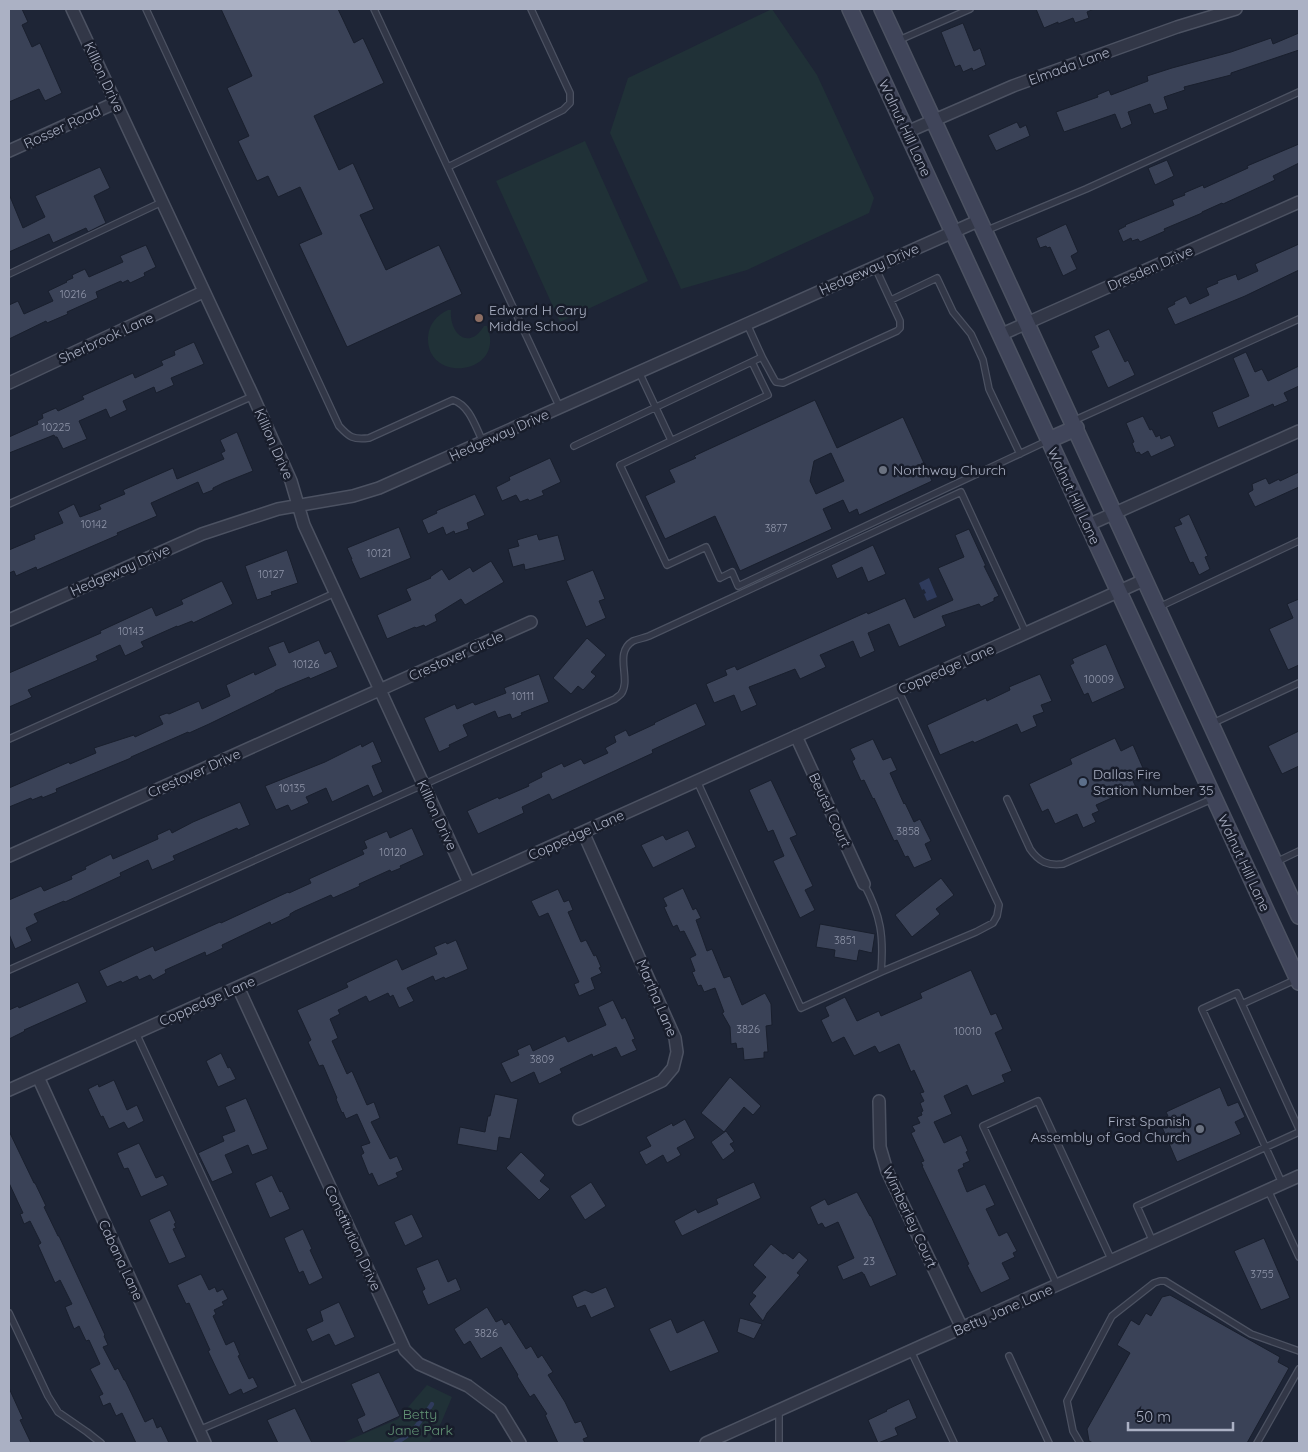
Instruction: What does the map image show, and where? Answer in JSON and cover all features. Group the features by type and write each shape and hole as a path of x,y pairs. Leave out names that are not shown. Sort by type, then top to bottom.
{"main road":[{"name":"Walnut Hill Lane","path":"850,9 1298,976"},
{"name":"Walnut Hill Lane","path":"882,9 1299,916"},
{"path":"1049,440 1074,424"},
{"path":"1182,728 1208,719"},
{"path":"1214,798 1239,786"}],"street":[{"name":"Killion Drive","path":"72,9 253,396 291,481 304,525 469,883"},
{"name":"Elmada Lane","path":"907,132 1013,86 1177,27 1236,9"},
{"name":"Rosser Road","path":"9,151 115,103"},
{"name":"Dresden Drive","path":"1000,335 1299,202"},
{"name":"Hedgeway Drive","path":"9,620 202,534 278,509 353,496 379,488 953,232 982,225"},
{"name":"Sherbrook Lane","path":"9,383 203,292"},
{"path":"1088,525 1299,431"},
{"name":"Coppedge Lane","path":"9,1090 1144,580"},
{"name":"Crestover Circle","path":"380,690 531,622"},
{"name":"Crestover Drive","path":"9,856 380,690"},
{"name":"Beutel Court","path":"796,736 864,884"},
{"name":"Martha Lane","path":"579,1119 662,1081 673,1068 677,1052 676,1038 583,832"},
{"name":"Constitution Drive","path":"238,987 405,1350 420,1364 468,1386 500,1410 520,1443"},
{"name":"Cabana Lane","path":"38,1077 205,1443"},
{"name":"Wimberley Court","path":"880,1101 880,1147 887,1171 962,1328"},
{"name":"Betty Jane Lane","path":"706,1443 1299,1176"}],"lane":[{"path":"146,9 339,426 349,436 360,439 369,438 453,400 467,408 483,442"},
{"path":"374,9 560,408"},
{"path":"448,166 563,110 570,103 570,93 531,9"},
{"path":"897,41 970,9"},
{"path":"982,225 1086,189 1299,92"},
{"path":"9,274 162,202"},
{"path":"747,324 774,379 780,383 787,383 900,328 900,321 875,267"},
{"path":"890,300 937,278 953,312 971,334 983,360 989,388 1020,454"},
{"path":"1074,424 1299,319"},
{"path":"574,446 762,357"},
{"path":"752,362 768,395 620,464 667,565 706,547 720,578 732,572 738,586 1049,440"},
{"path":"639,372 671,440"},
{"path":"9,504 253,396"},
{"path":"9,970 615,699 622,693 624,684 623,660 626,648 634,641 649,636 961,492 1026,633"},
{"path":"1157,608 1299,541"},
{"path":"9,740 335,593"},
{"path":"1208,719 1299,683"},
{"path":"697,781 801,1008 976,932 993,923 999,906 898,690"},
{"path":"1007,799 1035,856 1048,864 1056,865 1063,864 1214,798"},
{"path":"1275,862 1299,851"},
{"path":"864,884 873,902 881,927 883,940 881,972"},
{"path":"1242,1004 1298,976"},
{"path":"1153,1242 1137,1206 1266,1147 1299,1131 1237,993 1202,1009 1266,1147 1283,1184"},
{"path":"136,1032 300,1388"},
{"path":"1057,1285 983,1126 1038,1101 1112,1261"},
{"path":"1268,1190 1299,1257"},
{"path":"1080,1443 1073,1431 1067,1401 1112,1316 1154,1283 1165,1281 1251,1334 1299,1351"},
{"path":"9,1313 48,1396 58,1412 101,1443"},
{"path":"199,1430 402,1344"},
{"path":"911,1351 954,1443"},
{"path":"1009,1356 1049,1443"},
{"path":"1257,1443 1299,1368"},
{"path":"779,1410 779,1443"}],"green space":[{"path":"772,9 817,75 874,198 869,213 747,270 681,289 610,133 628,78"},
{"path":"585,141 648,281 560,322 496,181"},
{"path":"451,310 453,326 461,336 466,338 472,337 484,326 487,326 490,343 486,355 477,364 464,368 451,368 439,362 431,352 428,337 430,328 440,314"},
{"name":"Betty Jane Park","path":"427,1385 452,1397 441,1423 429,1443 342,1443 398,1419"}],"water":[{"path":"929,578 937,597 927,601 924,594 926,593 924,589 922,590 919,583"}],"building":[{"path":"9,9 22,9 28,22 22,25 32,47 40,43 62,93 45,101 39,89 9,102"},
{"path":"221,9 338,9 354,43 363,38 384,83 314,116 339,170 353,163 374,209 360,215 386,270 439,245 462,294 347,347 299,244 322,234 300,187 278,197 268,176 257,181 238,141 249,136 227,88 252,76"},
{"path":"1036,9 1094,9 1087,12 1089,18 1075,23 1073,18 1044,28"},
{"path":"963,23 974,51 980,48 986,65 973,71 972,68 963,72 960,65 955,67 941,32"},
{"path":"1299,33 1299,50 1231,73 1231,75 1184,87 1185,90 1164,97 1168,109 1154,114 1150,104 1128,112 1132,124 1121,129 1115,114 1064,132 1056,112 1098,97 1097,95 1109,90 1111,95 1148,81 1147,76 1231,52 1271,38 1273,44"},
{"path":"1017,122 1020,128 1026,125 1030,136 996,151 988,135"},
{"path":"1299,144 1299,163 1273,176 1275,180 1164,229 1165,231 1140,242 1138,239 1132,241 1131,238 1123,242 1118,230 1125,225 1174,205 1172,200 1185,195 1184,193 1203,185 1204,188 1248,168 1247,166"},
{"path":"1167,160 1174,176 1155,185 1148,168"},
{"path":"100,167 110,188 94,196 106,223 88,232 86,228 53,243 49,234 9,252 9,194 23,228 45,217 35,196"},
{"path":"1066,224 1078,252 1071,256 1077,269 1063,276 1050,247 1040,248 1036,238"},
{"path":"1299,244 1299,270 1245,296 1175,325 1167,308 1175,304 1174,302 1186,296 1190,304 1209,295 1206,288 1218,283 1217,281 1236,274 1238,280 1258,271 1255,264"},
{"path":"146,245 156,267 144,273 145,276 130,283 128,280 122,283 121,281 96,292 98,298 67,312 68,314 47,323 46,321 9,339 9,305 18,301 24,314 53,301 48,291 73,278 72,275 85,269 89,277 123,262 120,256"},
{"path":"1109,329 1125,362 1128,360 1135,375 1108,388 1091,351 1099,347 1094,336"},
{"path":"194,342 204,364 171,378 174,385 156,393 154,387 123,401 127,410 110,418 106,409 79,421 87,439 63,449 54,435 9,453 9,437 38,424 37,421 43,418 42,414 56,408 58,411 84,399 82,396 133,373 135,378 163,365 161,361 175,355 174,351"},
{"path":"1246,352 1255,372 1262,369 1268,381 1299,366 1299,386 1284,393 1288,401 1274,407 1273,404 1218,428 1212,412 1249,396 1233,358"},
{"name":"Northway Church","path":"815,400 837,448 903,417 932,481 859,515 857,509 849,513 843,500 823,509 832,529 740,571 715,516 665,539 645,496 675,482 669,470 696,458 694,456","holes":["831,453 844,481 816,494 810,481 814,461"]},
{"path":"1143,416 1156,437 1160,435 1161,439 1170,435 1175,446 1151,457 1148,451 1141,455 1139,452 1136,453 1132,443 1134,442 1126,423"},
{"path":"237,432 253,471 223,483 203,494 198,482 151,503 157,516 117,533 118,535 37,570 36,567 16,576 14,571 9,573 9,550 35,539 34,535 63,523 58,512 74,504 80,517 101,509 99,505 125,494 123,490 173,468 177,479 224,459 221,453 225,451 220,440"},
{"path":"550,458 561,482 542,491 544,495 529,501 528,499 520,502 516,495 502,501 496,487 510,480 509,477"},
{"path":"1299,472 1299,487 1255,507 1248,493 1253,490 1252,484 1266,478 1269,484"},
{"path":"475,494 485,515 467,523 469,529 455,534 454,531 446,535 443,527 428,534 422,520 437,513 436,511"},
{"path":"1189,514 1208,556 1205,557 1210,569 1199,575 1193,562 1190,563 1174,527 1182,524 1179,519"},
{"path":"399,527 411,558 360,579 347,548"},
{"path":"969,529 999,596 994,598 994,601 981,607 979,604 942,616 946,626 899,647 889,624 868,633 875,651 860,658 853,641 820,655 826,667 800,679 795,669 749,687 757,705 741,712 734,695 714,703 706,684 727,675 725,670 735,666 737,670 867,612 868,614 905,598 914,618 953,600 938,568 964,557 955,535"},
{"path":"537,534 539,540 558,535 565,560 525,570 524,564 513,567 508,549 519,546 517,540"},
{"path":"873,545 886,574 868,582 862,567 837,579 831,565"},
{"path":"287,550 298,583 271,592 272,595 257,600 245,566"},
{"path":"491,561 504,582 465,605 461,599 435,615 437,621 425,627 424,625 415,627 387,639 377,615 411,600 406,589 431,578 442,569 449,580 470,567 473,572"},
{"path":"593,570 605,599 599,601 606,618 586,627 566,581"},
{"path":"222,581 233,604 193,623 192,621 177,626 141,642 144,647 125,656 120,645 96,656 98,660 28,690 32,697 9,707 9,673 101,633 100,631 152,607 156,616 183,604 181,600"},
{"path":"1299,599 1299,665 1288,670 1269,629 1293,618 1287,604"},
{"path":"587,638 606,655 591,672 596,676 583,690 578,686 571,694 553,678"},
{"path":"319,640 325,654 331,651 338,667 275,691 189,733 56,789 57,792 42,798 42,796 32,800 31,798 9,807 9,788 69,762 70,764 96,753 94,748 134,735 135,737 163,724 159,716 169,714 199,701 202,709 230,696 226,685 254,672 255,675 276,665 268,647 284,641 289,653"},
{"path":"1106,644 1125,688 1092,703 1088,693 1084,695 1070,665 1074,663 1072,659"},
{"path":"539,674 549,702 521,713 522,715 512,719 510,714 498,718 495,711 463,725 468,736 439,752 424,718 455,704 457,709 473,702 475,705 506,693 504,688"},
{"path":"1040,674 1052,701 1041,705 1044,712 1033,716 1037,726 1021,733 1017,724 974,743 973,741 940,755 927,725 986,698 987,701 1010,690 1009,687"},
{"path":"696,703 706,725 652,750 653,753 552,800 549,794 522,807 524,813 478,834 467,811 529,786 528,784 542,777 541,773 562,763 564,767 581,759 584,764 608,753 605,748 616,742 614,736 626,730 629,736"},
{"path":"1299,731 1299,766 1282,774 1268,746"},
{"name":"Dallas Fire Station Number 35","path":"1115,738 1121,751 1133,745 1146,775 1133,781 1136,787 1096,805 1099,811 1092,814 1096,822 1083,828 1077,814 1055,824 1048,809 1042,812 1029,784 1072,764 1070,759"},
{"path":"873,739 883,760 891,757 897,770 890,773 904,804 914,822 920,819 931,841 925,844 932,860 914,868 908,856 905,857 897,840 894,841 874,798 864,780 861,781 852,761 855,759 850,749"},
{"path":"373,741 382,762 372,766 383,792 373,797 368,785 332,802 326,788 306,797 309,803 291,811 288,805 276,810 265,786 325,762 361,744 362,747"},
{"path":"771,780 797,835 790,838 813,886 805,890 815,910 800,918 773,861 784,856 773,830 768,832 749,790"},
{"path":"240,802 250,825 238,830 237,828 173,856 175,860 152,870 148,860 120,873 121,876 34,914 38,922 26,928 32,941 15,949 9,934 9,900 41,886 44,891 72,879 71,876 86,869 85,867 111,854 113,859 158,839 157,835 170,829 172,833"},
{"path":"412,828 424,855 400,866 401,868 391,872 390,870 333,898 331,895 295,911 290,916 271,925 270,922 222,945 223,948 206,956 205,952 165,970 166,973 153,980 150,975 139,980 137,976 107,987 99,971 153,946 155,951 311,883 309,879 364,854 362,850 367,848 364,841 387,831 390,838"},
{"path":"688,830 696,847 653,868 641,845 663,835 666,840"},
{"path":"941,878 954,895 936,909 940,914 912,937 895,915"},
{"path":"683,888 693,910 696,908 701,918 696,920 707,951 712,949 724,978 730,976 742,1005 765,993 771,1004 772,1025 766,1026 768,1052 764,1052 764,1058 744,1060 743,1048 737,1049 736,1043 731,1044 730,1027 722,1013 724,1012 715,988 704,992 701,985 698,986 692,972 695,971 690,958 696,955 684,931 680,932 677,925 673,927 664,907 667,906 663,898"},
{"path":"558,889 564,902 569,900 573,910 568,912 581,942 586,940 601,967 599,968 602,973 591,978 595,989 579,996 574,984 579,982 548,913 539,917 531,901"},
{"path":"820,924 875,934 872,953 859,950 857,961 834,957 835,950 816,947"},
{"path":"456,940 468,969 445,979 444,977 435,981 433,976 407,988 414,1001 399,1008 393,995 390,997 388,993 369,1002 366,996 338,1010 340,1014 330,1019 338,1038 332,1041 347,1074 352,1071 367,1105 374,1102 380,1118 371,1122 390,1159 397,1156 403,1170 396,1173 398,1177 378,1186 372,1173 369,1175 361,1155 364,1153 361,1146 370,1143 357,1114 346,1119 342,1113 323,1065 319,1066 308,1042 311,1040 297,1010 348,987 346,983 397,959 402,970 437,954 434,947"},
{"path":"971,970 991,1015 996,1013 1003,1029 995,1033 1012,1071 1002,1075 1005,1082 972,1096 967,1085 944,1096 952,1114 934,1122 944,1143 961,1135 970,1161 963,1164 964,1167 958,1170 967,1192 985,1184 995,1205 986,1209 999,1236 1007,1232 1017,1251 1013,1253 1015,1257 1002,1263 1010,1279 981,1293 922,1166 921,1162 924,1161 911,1133 915,1131 912,1126 920,1123 917,1117 922,1115 921,1112 923,1111 920,1103 924,1101 920,1093 924,1092 914,1070 911,1072 899,1044 879,1053 875,1046 854,1056 844,1037 832,1043 821,1020 829,1016 825,1007 845,997 857,1021 879,1011 881,1016 922,998 920,993"},
{"path":"78,982 87,1002 24,1030 9,1039 9,1010 18,1006 19,1008"},
{"path":"613,1000 622,1019 625,1017 635,1039 632,1040 637,1050 621,1057 616,1047 593,1057 592,1054 560,1069 562,1073 539,1084 534,1072 511,1083 501,1063 519,1055 517,1050 530,1044 533,1051 565,1036 568,1042 606,1025 598,1007"},
{"path":"221,1053 236,1079 218,1087 206,1061"},
{"path":"730,1077 761,1106 753,1115 744,1107 724,1132 701,1113"},
{"path":"114,1080 127,1110 137,1105 144,1121 128,1129 124,1122 109,1129 103,1116 101,1117 88,1089 98,1084 99,1087"},
{"name":"First Spanish Assembly of God Church","path":"1220,1087 1228,1106 1238,1102 1245,1117 1235,1122 1241,1134 1177,1162 1159,1120 1168,1116 1166,1112"},
{"path":"495,1094 518,1099 510,1139 499,1137 497,1151 457,1144 460,1127 485,1132"},
{"path":"246,1098 268,1149 252,1155 248,1145 225,1155 233,1173 212,1182 198,1153 224,1141 222,1136 235,1131 225,1107"},
{"path":"685,1119 695,1138 677,1148 681,1155 667,1163 663,1155 646,1165 639,1152 651,1146 646,1137 672,1123 673,1126"},
{"path":"9,1131 46,1206 44,1207 105,1335 108,1345 103,1347 115,1370 118,1368 125,1380 145,1422 153,1418 157,1428 161,1426 169,1443 136,1443 122,1413 116,1416 110,1403 103,1406 99,1396 103,1394 90,1369 100,1364 89,1340 86,1341 79,1326 74,1329 65,1307 72,1304 60,1280 55,1283 38,1245 41,1243 30,1221 24,1224 20,1214 23,1213 9,1183"},
{"path":"726,1131 734,1142 730,1144 735,1151 723,1160 711,1142"},
{"path":"139,1143 156,1178 163,1175 168,1185 141,1197 128,1168 124,1169 117,1153"},
{"path":"521,1152 545,1175 540,1181 550,1189 539,1200 506,1168"},
{"path":"272,1175 290,1209 270,1218 255,1183"},
{"path":"591,1182 606,1206 585,1220 570,1196"},
{"path":"754,1182 761,1198 682,1236 674,1221 696,1209 698,1213 718,1204 716,1199"},
{"path":"857,1192 871,1216 897,1275 870,1287 862,1272 843,1280 837,1266 854,1258 838,1222 825,1228 822,1223 818,1225 810,1207 825,1199 828,1205"},
{"path":"170,1210 176,1223 174,1224 176,1228 173,1229 186,1257 169,1264 149,1220"},
{"path":"412,1214 423,1237 405,1246 394,1222"},
{"path":"303,1229 323,1278 309,1285 303,1271 299,1273 284,1238"},
{"path":"1264,1238 1290,1298 1261,1310 1234,1251"},
{"path":"771,1244 783,1254 785,1253 793,1259 799,1252 808,1260 797,1273 800,1275 767,1313 763,1321 749,1304 756,1296 752,1293 766,1277 753,1265"},
{"path":"438,1259 448,1282 456,1278 461,1290 428,1305 422,1291 425,1289 416,1268"},
{"path":"201,1274 209,1290 215,1287 217,1292 223,1289 228,1299 222,1302 224,1305 214,1310 216,1314 213,1316 226,1345 234,1341 240,1355 238,1356 249,1379 253,1377 258,1387 243,1394 241,1389 229,1395 208,1351 210,1350 189,1303 186,1304 177,1285"},
{"path":"606,1287 615,1307 591,1318 585,1305 577,1308 572,1296 585,1290 592,1293"},
{"path":"1170,1295 1280,1357 1278,1362 1289,1368 1247,1443 1093,1443 1089,1441 1087,1429 1130,1353 1117,1345 1131,1320 1139,1325 1146,1313 1151,1316 1162,1297"},
{"path":"339,1302 355,1337 335,1346 329,1334 312,1342 306,1329 323,1321 320,1311"},
{"path":"487,1307 496,1322 502,1319 505,1325 509,1322 526,1349 531,1346 538,1358 542,1355 553,1372 548,1375 565,1402 575,1423 581,1421 588,1437 583,1439 585,1443 558,1443 545,1415 547,1414 534,1394 530,1397 501,1347 481,1359 470,1341 464,1345 454,1329"},
{"path":"740,1318 762,1324 754,1339 737,1332"},
{"path":"671,1319 677,1333 704,1320 719,1352 670,1372 649,1329"},
{"path":"379,1372 400,1416 363,1433 357,1419 365,1415 351,1384"},
{"path":"9,1388 23,1419 20,1420 31,1443 9,1443"},
{"path":"909,1399 917,1418 895,1428 898,1435 878,1443 868,1420"},
{"path":"295,1408 312,1443 278,1443 267,1420"}],"waterway":[{"path":"395,1443 412,1432 432,1404"}],"place":[{"name":"Edward H Cary Middle School","path":"479,318"},
{"name":"Northway Church","path":"883,470"},
{"name":"Dallas Fire Station Number 35","path":"1083,782"},
{"name":"First Spanish Assembly of God Church","path":"1200,1129"}]}
